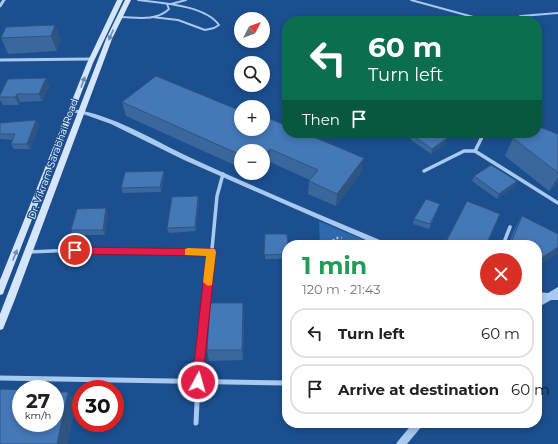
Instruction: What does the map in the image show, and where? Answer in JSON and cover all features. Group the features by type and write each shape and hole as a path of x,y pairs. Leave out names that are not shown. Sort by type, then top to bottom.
{"main road":[{"name":"Dr. Vikram Sarabhai Road","path":"0,291 28,222 54,151 72,111 91,59 120,0"},
{"name":"Dr. Vikram Sarabhai Road","path":"0,326 99,63 118,17 128,0"}],"street":[{"path":"0,6 4,0"},
{"path":"0,60 91,59"},
{"path":"72,111 82,111 106,121 373,240"},
{"path":"475,151 482,138"},
{"path":"424,171 464,151 475,151 558,204"},
{"path":"196,423 198,382 218,196 223,174"},
{"path":"505,240 510,227"},
{"path":"29,252 75,250 212,252"},
{"path":"542,295 556,294"},
{"path":"542,302 556,294"},
{"path":"0,378 282,383"},
{"path":"401,444 414,428"}],"lane":[{"path":"118,17 152,17 181,20 204,30 214,29 219,25 218,20 209,14 167,4 138,0"},
{"path":"167,4 180,3 186,0"},
{"path":"411,0 470,16"},
{"path":"152,17 167,12 169,9 167,4"},
{"path":"521,16 558,13"}],"shaded area":[{"path":"319,221 363,240 320,240"}],"building":[{"path":"55,25 51,36 1,38 6,27"},
{"path":"156,76 234,108 234,136 270,136 270,119 282,124 282,138 316,138 364,158 337,194 309,181 318,170 270,149 270,144 234,144 234,152 122,102"},
{"path":"46,78 39,94 17,94 15,97 0,97 8,79"},
{"path":"36,120 27,144 11,144 15,134 0,134 0,123"},
{"path":"542,128 558,134 558,173 513,138 542,138"},
{"path":"416,138 447,138 432,149"},
{"path":"491,165 517,181 499,194 474,176"},
{"path":"164,171 160,187 121,188 125,172"},
{"path":"198,196 195,227 167,228 172,197"},
{"path":"426,199 440,204 430,224 414,219"},
{"path":"467,201 500,214 488,240 447,240"},
{"path":"106,208 103,230 71,230 77,209"},
{"path":"522,216 558,234 558,247 542,258 542,240 512,240"},
{"path":"265,234 287,234 288,240 282,240 282,254 264,255"},
{"path":"210,303 243,303 242,350 207,350"},
{"path":"0,390 12,390 12,432 60,432 57,444 0,444"},
{"path":"64,392 68,392 64,411"}],"slow traffic":[{"path":"188,252 212,252 208,282"}],"route":[{"path":"75,250 212,252 198,382"}]}
